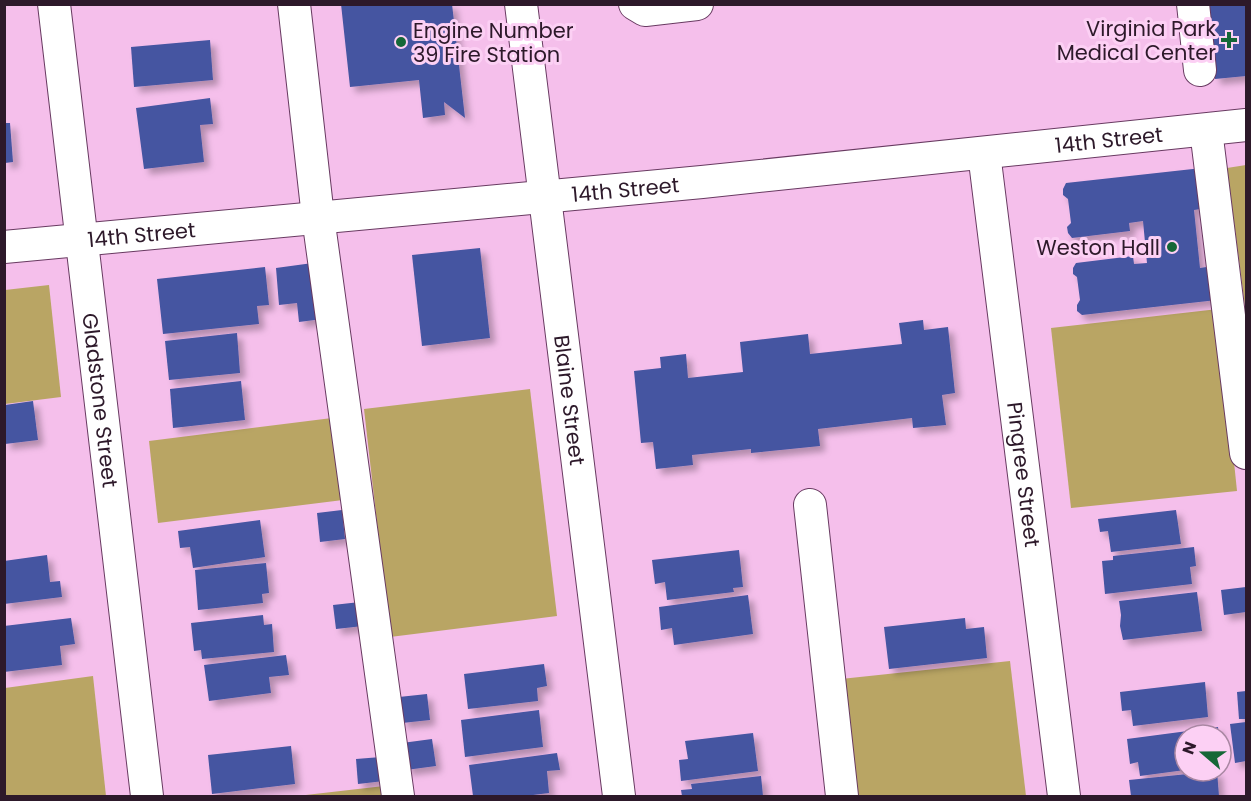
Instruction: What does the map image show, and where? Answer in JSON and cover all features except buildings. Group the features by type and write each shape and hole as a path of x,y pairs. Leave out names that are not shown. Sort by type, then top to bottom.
{"street":[{"name":"Gladstone Street","path":"54,4 147,796"},
{"path":"294,4 318,218 398,796"},
{"name":"Blaine Street","path":"521,4 619,796"},
{"path":"635,4 645,10 697,4"},
{"path":"1193,4 1200,70"},
{"name":"14th Street","path":"4,247 984,153 1246,125"},
{"path":"1206,129 1246,453"},
{"name":"Pingree Street","path":"984,153 1064,796"},
{"path":"810,505 842,796"}],"shaded area":[{"path":"1246,165 1246,314 1227,168"},
{"path":"49,285 61,397 5,404 5,290"},
{"path":"1218,309 1237,491 1071,508 1051,328"},
{"path":"530,389 557,616 390,637 364,409"},
{"path":"332,418 343,500 158,523 149,441"},
{"path":"1010,661 1026,796 855,796 841,679"},
{"path":"93,676 106,796 5,796 5,688"},
{"path":"384,786 385,796 297,796"}],"place":[{"name":"Virginia Park Medical Center","path":"1229,40"},
{"name":"Engine Number 39 Fire Station","path":"401,42"},
{"name":"Weston Hall","path":"1172,247"}]}
